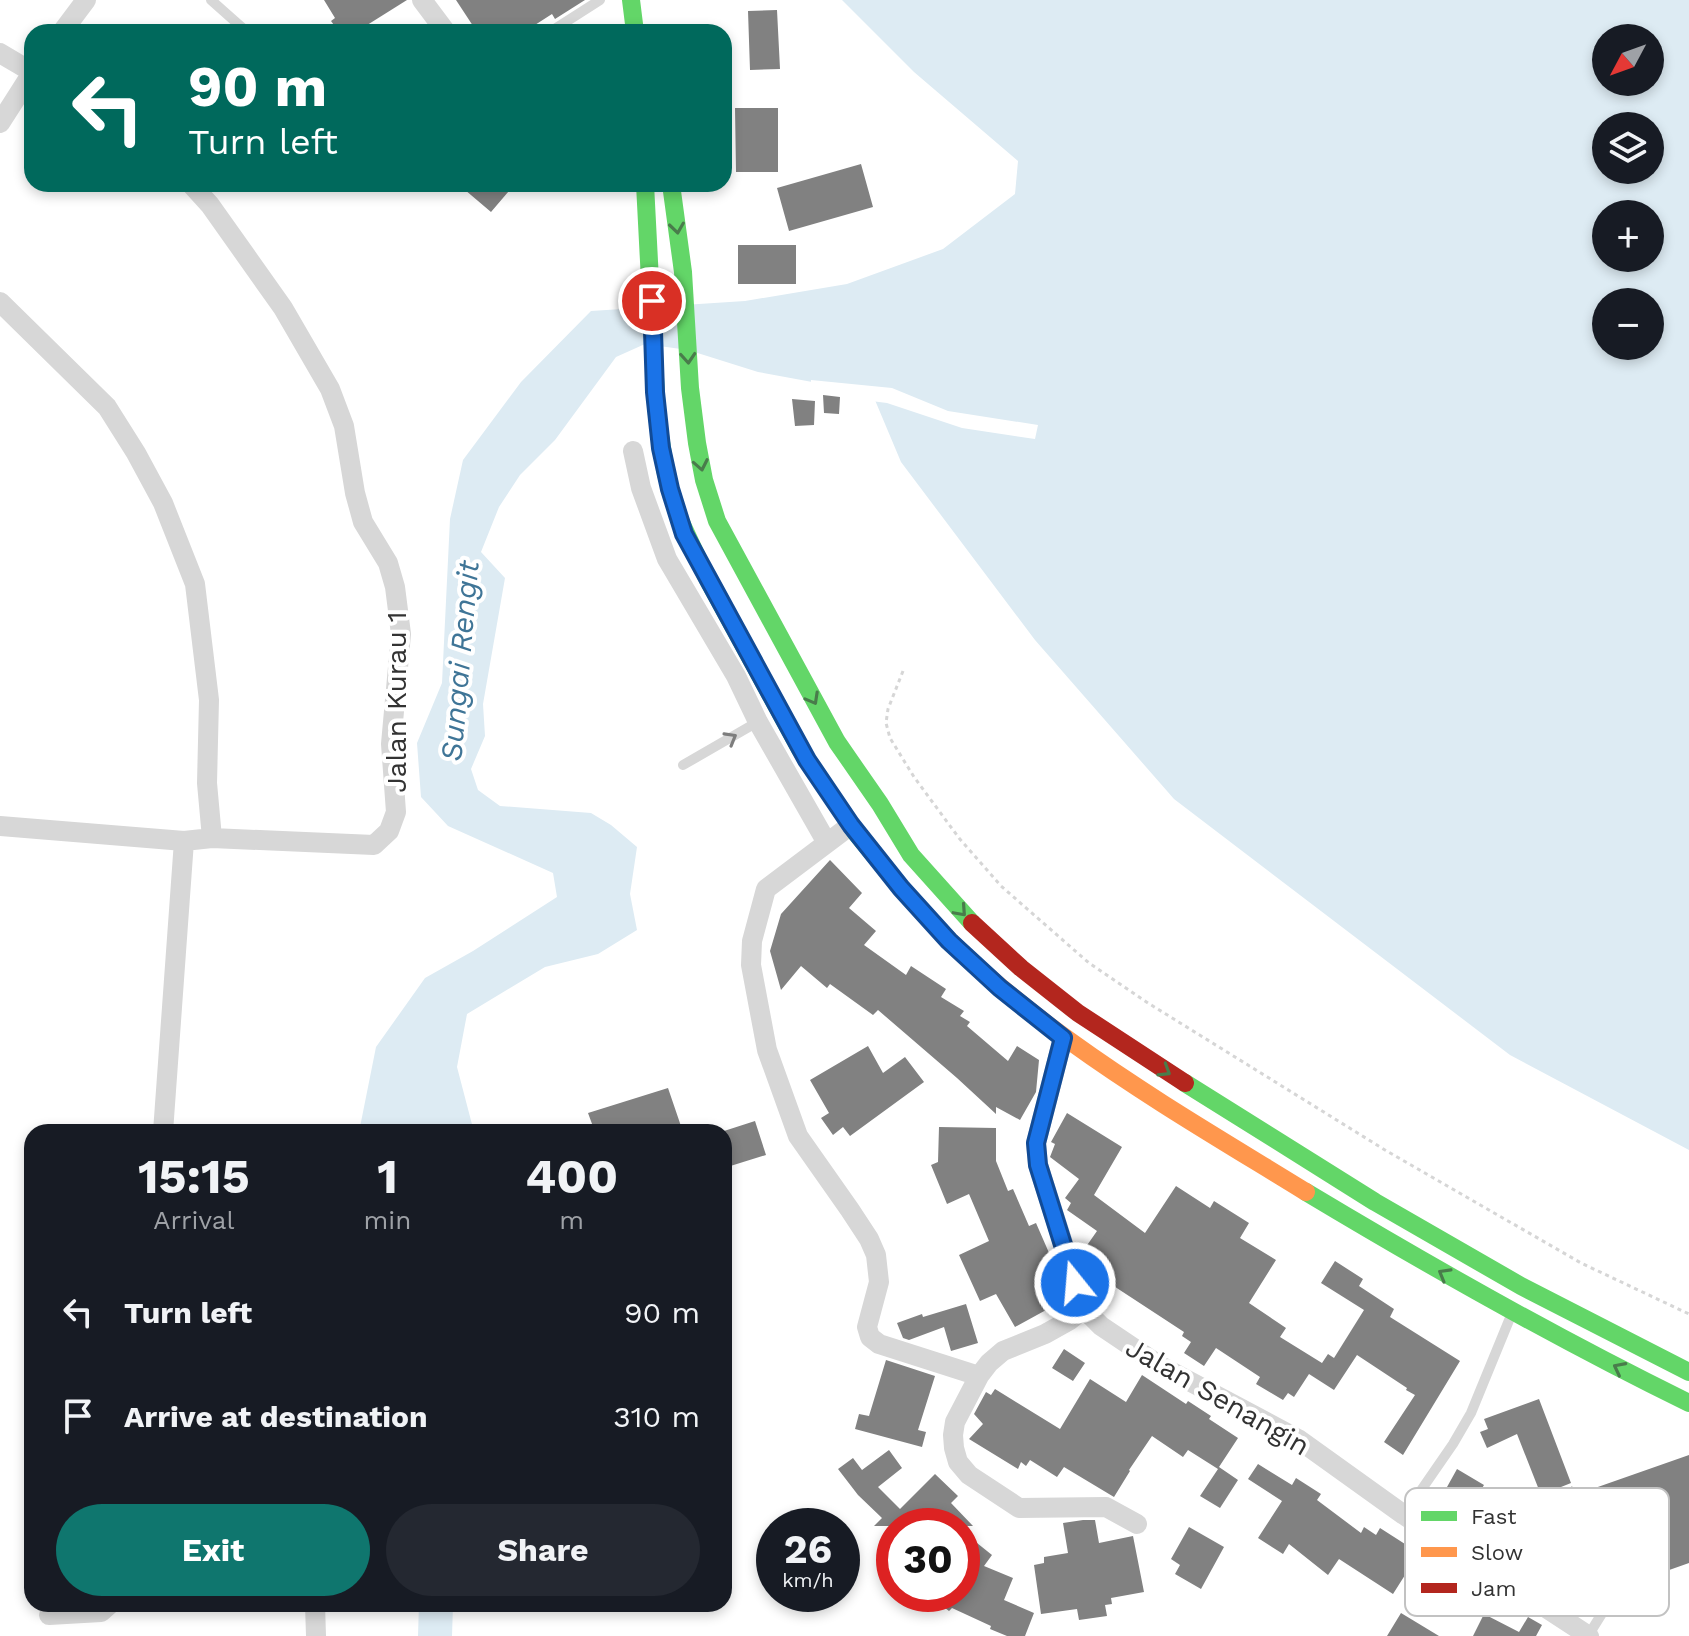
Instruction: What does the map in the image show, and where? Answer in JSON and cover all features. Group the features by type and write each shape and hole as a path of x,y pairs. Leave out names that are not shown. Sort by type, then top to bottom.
{"main road":[{"path":"631,0 634,24"},
{"path":"643,192 661,448 684,534 807,760 851,825 901,888 949,941 1000,988 1063,1038 1134,1086 1365,1229 1512,1313 1689,1403"},
{"path":"672,192 683,272 690,388 697,443 704,480 717,521 837,742 911,855 972,923 1021,968 1078,1013 1151,1062 1375,1202 1521,1286 1689,1372"}],"street":[{"path":"68,24 86,0"},
{"path":"422,0 440,24"},
{"path":"0,53 24,67"},
{"path":"0,123 24,85"},
{"name":"Jalan Kurau 1","path":"0,826 184,841 212,838 374,845 389,831 396,812 391,744 401,634 395,587 388,563 363,522 344,426 330,389 283,308 198,192"},
{"path":"0,302 107,407 163,503 195,584 209,700 207,783 212,838"},
{"path":"633,451 641,488 667,559 736,676 758,722 827,843"},
{"path":"851,825 766,889 755,923 751,965 767,1050 798,1136 850,1210 876,1255 879,1282 867,1327 870,1337 879,1344 979,1376"},
{"path":"164,1124 184,841"},
{"path":"1063,1038 1036,1143 1038,1165 1084,1309 1045,1334 1003,1351 989,1363 955,1422 954,1448 958,1462 969,1475 1019,1508 1106,1507 1137,1524"},
{"name":"Jalan Senangin","path":"1084,1309 1101,1326 1159,1365 1298,1439 1404,1515"},
{"path":"49,1615 101,1612"},
{"path":"315,1612 316,1636"},
{"name":"Jalan Senangin","path":"1558,1616 1588,1636"}],"lane":[{"path":"211,0 238,24"},
{"path":"562,24 600,0"},
{"path":"683,765 779,710"},
{"path":"1423,1488 1471,1413 1512,1313"},
{"path":"1588,1636 1600,1616"}],"path":[{"path":"903,671 888,709 886,723 890,738 914,777 959,838 1001,886 1089,963 1385,1150 1581,1263 1689,1314"}],"water":[{"path":"842,0 1689,0 1689,1150 1510,1055 1174,799 1035,640 901,462 872,393 758,372 688,350 645,344 616,357 555,440 520,475 499,507 481,552 505,578 483,704 485,736 471,769 478,790 500,806 591,813 637,847 630,894 637,930 598,954 545,967 467,1014 457,1067 472,1124 361,1124 376,1047 425,978 557,897 553,873 448,826 421,797 417,743 442,683 450,519 463,460 521,382 591,311 745,301 847,284 943,249 1015,194 1018,161 914,72"}],"pier":[{"path":"811,380 892,388 948,411 1038,425 1035,439 962,428 887,403 871,401 869,397 811,386"}],"building":[{"path":"324,0 407,0 369,24 333,24 331,21 335,18"},
{"path":"456,0 585,0 555,19 552,14 536,24 472,24"},
{"path":"777,10 780,69 750,70 748,11"},
{"path":"735,108 778,108 778,172 736,172"},
{"path":"861,164 873,207 789,231 777,188"},
{"path":"467,192 508,192 491,212"},
{"path":"738,245 796,245 796,284 738,284"},
{"path":"823,395 840,397 839,414 824,413"},
{"path":"792,399 815,401 814,425 795,426"},
{"path":"830,860 862,893 849,908 876,931 864,945 906,975 911,966 946,989 941,997 964,1011 960,1016 970,1022 967,1026 1008,1061 1017,1046 1039,1060 1036,1092 1020,1120 996,1107 996,1114 878,1010 873,1015 830,984 827,988 801,966 781,990 770,951 781,914"},
{"path":"868,1046 883,1073 905,1057 924,1082 850,1136 843,1127 833,1135 821,1118 829,1113 810,1080"},
{"path":"668,1088 680,1124 592,1124 588,1113"},
{"path":"1067,1113 1122,1147 1094,1195 1145,1233 1176,1186 1210,1208 1214,1201 1249,1223 1240,1238 1276,1260 1249,1303 1286,1328 1280,1337 1322,1363 1328,1354 1334,1358 1364,1310 1321,1283 1335,1261 1363,1279 1359,1286 1394,1309 1390,1317 1460,1361 1403,1455 1384,1442 1415,1395 1357,1355 1334,1390 1309,1374 1294,1397 1288,1393 1283,1400 1256,1384 1260,1377 1216,1348 1204,1366 1184,1353 1191,1342 1182,1336 1184,1332 1103,1279 1086,1259 1089,1255 1083,1251 1097,1231 1067,1210 1071,1203 1065,1198 1079,1179 1050,1157 1055,1144 1051,1142"},
{"path":"755,1121 766,1155 732,1166 732,1128"},
{"path":"939,1127 996,1128 996,1161 1008,1191 1013,1189 1029,1226 1036,1223 1053,1262 1037,1269 1057,1304 1015,1327 996,1294 980,1301 959,1255 989,1241 969,1194 947,1204 931,1165 938,1162"},
{"path":"966,1304 978,1343 951,1351 944,1327 909,1340 903,1338 897,1323"},
{"path":"1064,1349 1085,1363 1073,1381 1052,1368"},
{"path":"886,1360 935,1376 918,1430 926,1432 922,1447 855,1429 859,1414 869,1416"},
{"path":"1142,1375 1186,1404 1188,1401 1211,1416 1209,1419 1238,1438 1219,1467 1238,1480 1220,1508 1200,1496 1218,1469 1188,1450 1183,1457 1152,1436 1114,1497 1064,1467 1057,1477 1030,1460 1026,1466 1021,1462 1018,1469 969,1439 983,1424 974,1414 986,1392 991,1395 995,1389 1060,1429 1090,1379 1126,1402"},
{"path":"1539,1399 1571,1483 1558,1488 1538,1488 1517,1434 1487,1448 1480,1432 1488,1429 1484,1419"},
{"path":"889,1450 902,1468 878,1487 899,1508 876,1508 876,1512 838,1469 853,1458 862,1470"},
{"path":"1689,1455 1689,1563 1669,1570 1669,1488 1595,1488"},
{"path":"1258,1464 1292,1485 1296,1478 1321,1494 1317,1500 1361,1533 1364,1527 1376,1535 1380,1528 1405,1544 1405,1575 1393,1594 1339,1559 1328,1575 1289,1544 1283,1554 1258,1538 1282,1501 1248,1479"},
{"path":"1457,1469 1484,1485 1482,1488 1447,1487"},
{"path":"935,1474 958,1496 951,1503 956,1508 901,1508"},
{"path":"1095,1520 1099,1543 1133,1536 1144,1592 1111,1598 1112,1604 1105,1605 1107,1616 1079,1620 1077,1609 1041,1614 1034,1565 1044,1563 1044,1557 1068,1553 1063,1523"},
{"path":"1189,1527 1224,1547 1201,1589 1175,1574 1180,1565 1171,1559"},
{"path":"980,1545 992,1555 984,1566 1013,1578 1004,1600 1034,1613 1025,1636 1007,1636 990,1629 991,1626 961,1612 980,1612"},
{"path":"1401,1613 1439,1636 1387,1636"},
{"path":"1483,1616 1519,1632 1528,1617 1542,1625 1536,1636 1473,1636"}],"waterway":[{"name":"Sungai Rengit","path":"435,1636 436,1612"}],"traffic: fast":[{"path":"631,0 634,24"},
{"path":"645,192 657,416 666,474 678,516 708,580 800,749 856,833 907,895"},
{"path":"672,192 683,272 690,388 697,443 704,480 717,521 837,742 911,855 972,923"},
{"path":"1185,1083 1375,1202 1521,1286 1689,1372"},
{"path":"1306,1192 1495,1302 1689,1403"}],"traffic: slow":[{"path":"907,895 950,941 1044,1022 1147,1093 1306,1192"}],"traffic: jam":[{"path":"972,923 1021,968 1078,1013 1185,1083"}],"route":[{"path":"652,301 655,392 661,448 684,534 807,760 851,825 901,888 949,941 1000,988 1063,1038 1036,1143 1038,1165 1075,1283"}]}
